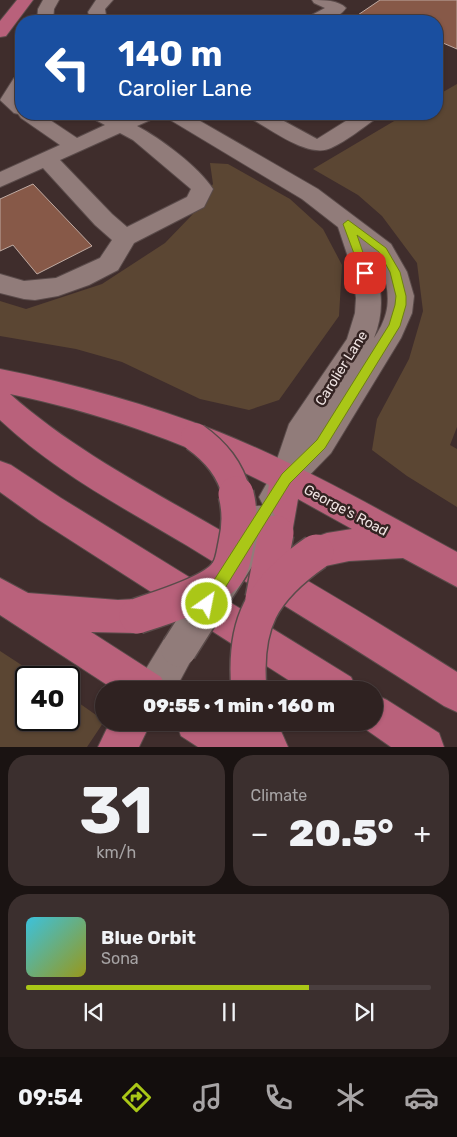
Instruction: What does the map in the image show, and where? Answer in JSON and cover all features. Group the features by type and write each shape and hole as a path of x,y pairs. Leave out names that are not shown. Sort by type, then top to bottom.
{"highway":[{"path":"0,32 25,0"},
{"path":"0,380 49,390 147,420 195,437 208,444 227,467 238,495 240,526 227,574 201,590 168,606 137,616 118,617 13,602"},
{"path":"0,402 41,437 109,482 308,600 457,693"},
{"name":"George's Road","path":"195,437 286,478 457,570"},
{"path":"0,474 50,509 324,681"},
{"path":"263,601 268,528 286,478"},
{"path":"248,681 248,646 253,623 263,601 287,573 316,552 338,546 406,542"},
{"path":"13,602 134,681"},
{"path":"383,719 425,747"},
{"path":"117,747 127,731"},
{"path":"208,731 231,747"},
{"path":"261,731 269,747"}],"street":[{"path":"46,15 46,9 51,0"},
{"path":"97,15 96,11 98,7 106,0"},
{"path":"320,0 338,8 326,15"},
{"path":"15,92 10,100 15,104"},
{"path":"37,120 74,146"},
{"path":"0,283 12,289 27,291 44,291 62,287 109,264 125,238 196,202 202,189 196,180 140,136 110,120"},
{"path":"0,180 135,120"},
{"name":"Carolier Lane","path":"184,120 310,194 338,213 348,224 383,250 397,278 401,296 399,313 388,338 321,444 286,478"},
{"path":"268,120 310,144 317,145 324,144 361,120"},
{"path":"46,159 57,168 110,228 125,238"},
{"path":"159,681 227,574 268,528"}],"shaded area":[{"path":"457,84 457,427 450,445 457,449 457,507 407,476 372,450 377,419 409,359 423,311 417,263 382,216 358,195 313,169 396,120 443,120 443,92"},
{"path":"210,163 228,164 290,199 323,229 342,265 339,316 279,400 249,410 200,399 122,362 76,349 0,336 0,301 26,309 102,284 165,243 192,215 213,184"},
{"path":"0,651 23,666 15,666 15,731 80,731 80,704 95,714 95,731 98,731 87,747 0,747"}],"building":[{"path":"380,0 457,0 457,49 443,43 443,15 358,15"},
{"path":"33,184 92,246 37,274 13,245 0,251 0,199"}],"route":[{"path":"207,604 286,478 321,444 388,338 399,313 401,296 399,284 383,250 348,224 365,273"}]}
